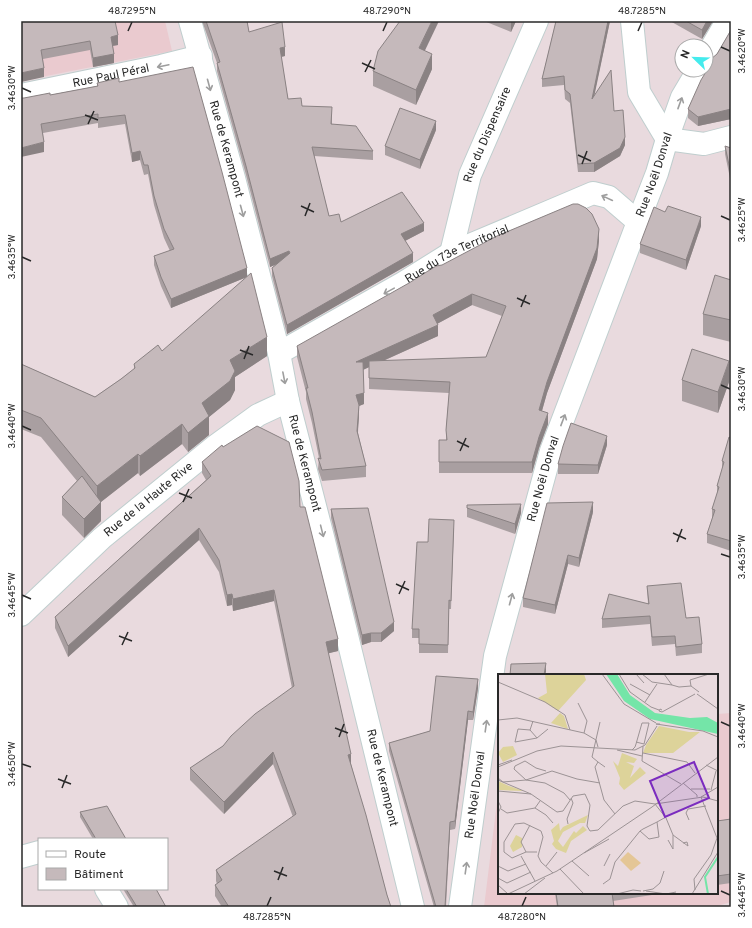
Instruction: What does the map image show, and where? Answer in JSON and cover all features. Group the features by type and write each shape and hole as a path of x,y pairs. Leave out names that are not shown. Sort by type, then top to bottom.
{"street":[{"name":"Rue de Kerampont","path":"190,21 201,56 279,353 288,401 323,537 413,907"},
{"name":"Rue du Dispensaire","path":"451,253 470,175 537,21"},
{"path":"632,21 639,92 667,139 704,144 731,137"},
{"path":"714,43 727,21"},
{"name":"Rue Paul Péral","path":"21,95 170,65 201,56"},
{"name":"Rue Noël Donval","path":"460,907 495,656 551,451 657,173 682,97 693,78"},
{"name":"Rue du 73e Territorial","path":"279,353 403,284 451,253 594,193 609,197 638,222"},
{"name":"Rue de la Haute Rive","path":"21,615 102,538 214,447 258,415 288,401"},
{"path":"21,857 38,852"},
{"path":"107,890 117,907"}],"shaded area":[{"path":"21,21 165,21 172,51 21,81"},
{"path":"731,713 731,902 714,907 484,907 498,794 498,894 718,894 718,714"}],"building":[{"path":"21,21 115,21 118,35 111,37 114,54 93,58 90,41 41,50 44,68 21,73"},
{"path":"206,21 247,21 249,32 282,22 285,47 280,48 288,99 301,98 302,106 332,107 331,124 356,126 373,151 312,147 329,216 339,214 341,222 402,192 424,223 401,234 413,253 287,325 272,268 290,253 289,251 270,259 217,63 220,62"},
{"path":"400,21 432,21 419,48 432,54 416,90 373,71 378,51"},
{"path":"556,21 608,21 592,99 611,70 614,111 623,110 625,137 620,148 594,163 578,164 570,94 565,90 564,76 542,79"},
{"path":"686,21 707,21 702,30"},
{"path":"731,30 731,109 698,117 688,109 702,78 714,78 714,56"},
{"path":"193,67 247,268 171,299 161,277 154,256 174,249 164,229 154,196 148,165 144,165 140,151 132,153 125,115 98,118 98,114 41,124 44,142 21,148 21,98 50,93 50,95 98,86 97,83 119,78 119,82"},
{"path":"400,108 436,121 420,160 385,146"},
{"path":"725,146 731,148 731,174"},
{"path":"573,204 578,204 586,208 592,214 599,229 597,248 547,382 539,410 548,413 532,462 439,462 439,440 447,440 446,430 450,382 369,378 369,361 486,357 506,306 472,294 433,315 438,325 356,362 363,362 364,393 356,395 359,405 357,431 366,466 322,470 318,458 321,459 306,388 308,388 297,346 409,283 436,266 442,265 497,236"},
{"path":"668,206 701,217 686,260 640,244 654,207 665,212"},
{"path":"251,273 267,337 230,360 235,371 230,381 202,403 209,416 188,433 182,424 140,456 138,454 97,486 41,418 21,410 21,364 95,397 135,368 134,364 158,345 162,351"},
{"path":"715,275 731,280 731,320 703,314"},
{"path":"692,349 729,361 718,392 682,380"},
{"path":"571,423 607,436 598,465 558,464"},
{"path":"257,426 289,442 299,481 300,507 305,507 338,639 326,642 351,754 348,755 391,907 229,907 215,885 222,880 216,870 296,814 273,752 224,802 190,768 223,746 231,736 255,714 294,686 274,590 233,599 232,594 227,595 219,560 199,528 68,646 55,617 211,476 202,462 222,445 223,447"},
{"path":"729,437 731,438 731,541 707,534 715,510 712,509 719,487 717,486 724,462 722,461"},
{"path":"82,476 101,502 84,519 62,497"},
{"path":"593,502 579,558 568,555 555,605 523,598 547,503"},
{"path":"521,504 515,524 467,508 467,505"},
{"path":"368,508 394,622 381,633 362,635 331,509"},
{"path":"429,519 454,520 448,645 419,644 419,629 412,629 417,542 428,542"},
{"path":"681,583 686,618 699,617 702,644 676,647 675,636 652,637 650,616 602,619 609,594 649,604 647,586"},
{"path":"546,663 544,674 510,674 511,664"},
{"path":"436,676 478,679 473,712 468,711 455,821 450,822 445,907 436,907 389,743 430,731"},
{"path":"107,806 125,838 95,838 80,812"},
{"path":"731,819 731,874 718,876 718,821"},
{"path":"127,890 157,890 166,907 137,907"},
{"path":"556,894 612,894 614,907 558,907"}]}
